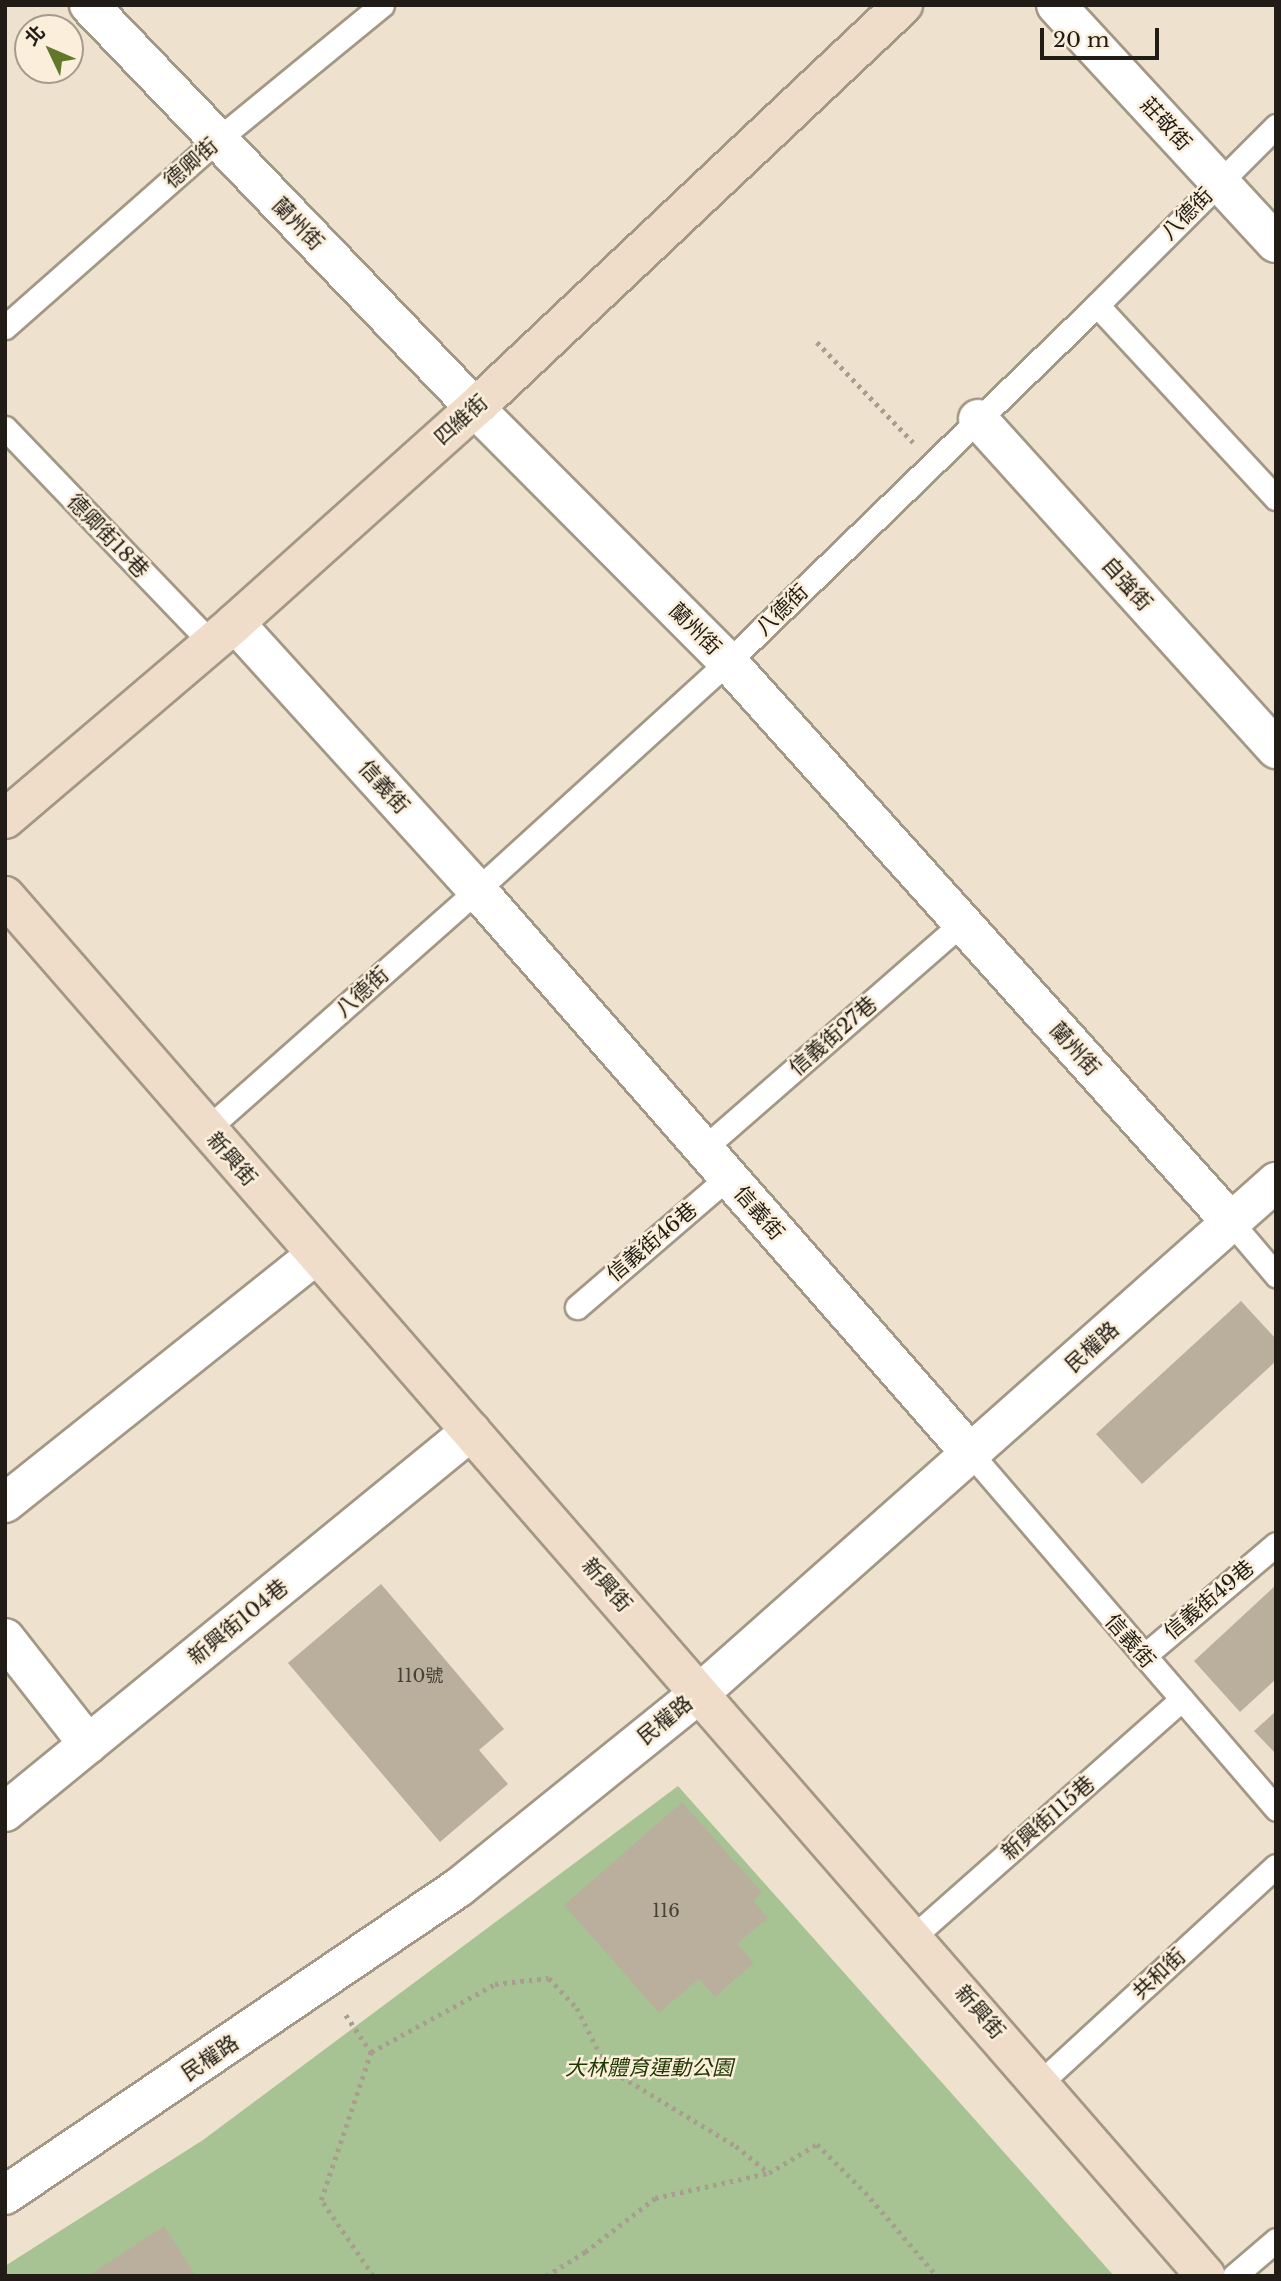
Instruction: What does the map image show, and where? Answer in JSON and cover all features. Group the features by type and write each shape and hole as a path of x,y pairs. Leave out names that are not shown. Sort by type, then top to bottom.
{"main road":[{"name":"四維街","path":"5,819 223,633 475,408 903,5"},
{"name":"新興街","path":"5,896 206,1130 1041,2082 1206,2276"}],"street":[{"name":"蘭州街","path":"89,5 475,408 728,662 1231,1222"},
{"name":"莊敬街","path":"1056,5 1276,243"},
{"name":"自強街","path":"978,419 1276,749"},
{"name":"信義街","path":"223,633 477,890 972,1455"},
{"name":"民權路","path":"5,2195 53,2166 458,1888 701,1692 972,1455 1276,1182"},
{"path":"5,1503 316,1255"},
{"name":"新興街104巷","path":"5,1812 471,1432"},
{"path":"5,1638 88,1744"}],"lane":[{"name":"德卿街","path":"5,327 217,140 382,5"},
{"name":"八德街","path":"206,1130 477,890 728,662 1097,305 1276,126"},
{"path":"1097,305 1276,498"},
{"name":"德卿街18巷","path":"5,428 223,633"},
{"name":"信義街27巷","path":"716,1163 962,923"},
{"name":"信義街46巷","path":"576,1307 716,1163"},
{"name":"蘭州街","path":"1231,1222 1276,1275"},
{"name":"信義街","path":"972,1455 1276,1809"},
{"name":"信義街49巷","path":"1144,1656 1276,1544"},
{"name":"新興街115巷","path":"913,1937 1182,1699"},
{"name":"共和街","path":"1041,2082 1276,1866"},
{"path":"1234,2276 1276,2239"}],"path":[{"path":"817,342 933,462"},
{"path":"373,2276 321,2200 371,2052 495,1984 549,1978 577,2008 607,2068 736,2146 769,2173"},
{"path":"346,2015 371,2052"},
{"path":"546,2276 585,2252 655,2197 769,2173 817,2144 864,2192 937,2276"}],"green space":[{"name":"大林體育運動公園","path":"678,1786 1114,2276 5,2276 5,2266 203,2140"}],"building":[{"path":"1241,1301 1276,1339 1276,1361 1142,1484 1096,1434"},
{"path":"381,1584 504,1729 479,1750 508,1784 440,1842 288,1663"},
{"path":"1276,1585 1276,1679 1240,1712 1194,1661"},
{"path":"1276,1711 1276,1754 1254,1731"},
{"path":"682,1802 762,1892 753,1901 768,1918 737,1944 754,1963 715,1997 699,1979 659,2013 564,1905"},
{"path":"164,2226 196,2276 88,2276"}]}
